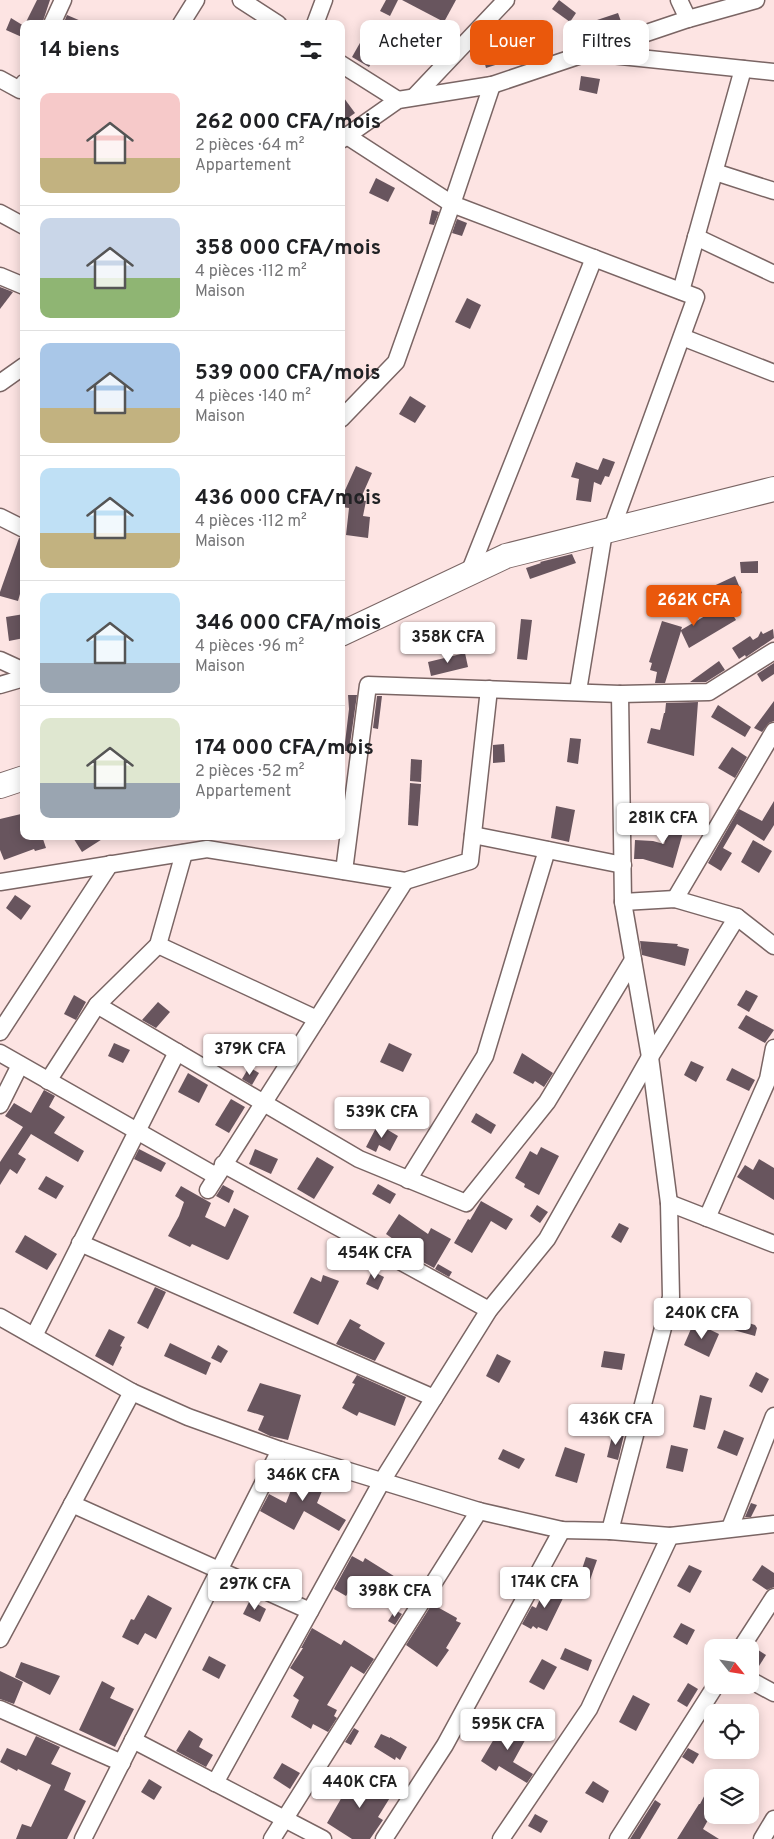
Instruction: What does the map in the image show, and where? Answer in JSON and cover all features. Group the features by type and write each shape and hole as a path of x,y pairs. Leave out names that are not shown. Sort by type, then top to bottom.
{"street":[{"path":"54,20 63,0"},
{"path":"184,20 196,0"},
{"path":"241,0 272,20"},
{"path":"316,20 324,0"},
{"path":"414,97 506,0"},
{"path":"679,0 688,19"},
{"path":"649,32 756,0"},
{"path":"649,59 774,72"},
{"path":"345,137 398,100 492,85 563,61"},
{"path":"345,67 398,100"},
{"path":"681,291 743,69"},
{"path":"0,79 20,90"},
{"path":"345,412 396,362 492,85"},
{"path":"345,139 452,204 696,297 608,532 578,691"},
{"path":"715,172 774,191"},
{"path":"0,213 20,224"},
{"path":"696,237 774,274"},
{"path":"469,573 594,258"},
{"path":"0,276 20,284"},
{"path":"682,337 774,373"},
{"path":"0,382 20,369"},
{"path":"345,632 506,556 774,489"},
{"path":"0,516 20,527"},
{"path":"344,872 368,685 620,694 709,692 774,651"},
{"path":"0,660 20,669"},
{"path":"0,686 20,679"},
{"path":"0,882 207,849 405,881 470,861 489,689"},
{"path":"610,1531 671,1297 669,1203 650,1057 623,902 620,694"},
{"path":"675,899 774,731"},
{"path":"0,786 20,779"},
{"path":"473,835 623,865"},
{"path":"408,1180 485,1056 547,850"},
{"path":"48,1081 97,1005 158,945 184,853"},
{"path":"0,1032 110,864"},
{"path":"216,1177 405,881"},
{"path":"623,902 675,899 737,917 774,945"},
{"path":"215,1783 382,1481 489,1310 548,1239 650,1057 737,917"},
{"path":"158,945 317,1019"},
{"path":"97,1005 359,1159 466,1203 547,1102 633,960"},
{"path":"707,1218 768,1079 774,1048"},
{"path":"34,1336 177,1052"},
{"path":"0,1054 216,1177 489,1310"},
{"path":"0,1104 20,1065"},
{"path":"669,1203 774,1244"},
{"path":"80,1243 434,1398"},
{"path":"0,1317 132,1392 188,1417 280,1450 480,1511 562,1530 610,1531 670,1536 774,1524"},
{"path":"0,1640 132,1392"},
{"path":"730,1528 774,1416"},
{"path":"83,1839 280,1450"},
{"path":"72,1504 310,1611"},
{"path":"272,1839 480,1511"},
{"path":"384,1839 445,1746 562,1530"},
{"path":"501,1839 589,1709 670,1536"},
{"path":"747,1639 774,1597"},
{"path":"759,1685 774,1693"},
{"path":"618,1839 710,1694"},
{"path":"0,1709 122,1763"},
{"path":"133,1740 323,1839"},
{"path":"762,1839 774,1818"}],"building":[{"path":"37,0 50,0 43,20 27,20"},
{"path":"386,0 398,0 390,16 380,11"},
{"path":"402,0 456,0 445,20 440,20"},
{"path":"559,0 576,13 571,20 567,20 552,9"},
{"path":"618,13 621,20 597,20"},
{"path":"67,15 79,20 65,20"},
{"path":"11,18 20,24 20,36 6,30"},
{"path":"360,43 360,62 352,57"},
{"path":"581,76 600,79 597,94 579,90"},
{"path":"345,99 355,113 345,120"},
{"path":"376,178 395,188 388,202 369,193"},
{"path":"432,210 439,212 434,225 429,224"},
{"path":"457,219 467,223 462,236 452,233"},
{"path":"0,287 13,292 0,309"},
{"path":"467,298 481,305 470,329 455,322"},
{"path":"410,396 426,406 415,423 399,414"},
{"path":"603,458 615,462 609,477 605,476 601,485 594,482 591,502 576,500 579,479 571,477 576,462 598,470"},
{"path":"356,466 372,473 360,500 366,501 363,516 370,517 368,538 346,535 349,508 345,508 345,490"},
{"path":"20,538 20,594 18,601 0,596"},
{"path":"572,554 576,563 530,579 526,568 540,562"},
{"path":"758,561 758,573 741,573 740,562"},
{"path":"735,576 742,593 725,602 736,620 689,648 681,631 665,683 655,683 657,672 650,670 652,663 649,662 662,621 682,627 681,630 710,613 705,590"},
{"path":"20,615 20,639 9,641 6,617"},
{"path":"521,619 532,620 527,660 517,659"},
{"path":"773,629 774,638 746,657 745,655 739,659 732,648 750,636 753,640 758,637 761,631 763,634"},
{"path":"465,653 468,667 431,676 428,662"},
{"path":"719,661 725,670 706,682 690,682"},
{"path":"774,663 774,674 762,682 757,674"},
{"path":"348,695 357,695 349,751 345,751 345,743 349,709"},
{"path":"377,696 382,696 378,729 373,728"},
{"path":"774,701 774,721 769,723 762,732 754,728"},
{"path":"698,702 694,756 647,743 651,728 660,730 666,703"},
{"path":"718,705 751,727 745,737 711,717"},
{"path":"570,738 581,739 578,764 567,762"},
{"path":"504,744 505,762 493,763 493,745"},
{"path":"732,747 747,757 735,778 718,768"},
{"path":"411,759 422,760 421,782 410,781"},
{"path":"410,783 421,784 418,826 408,825"},
{"path":"774,801 774,825 764,841 737,824 723,848 732,853 721,871 708,863 739,809 762,821"},
{"path":"556,806 575,810 569,842 551,838"},
{"path":"20,814 20,840 43,840 46,848 35,851 34,849 4,860 0,850 0,819"},
{"path":"673,814 687,818 673,868 643,859 634,859 635,840 664,844"},
{"path":"74,840 101,840 82,852"},
{"path":"753,840 772,851 759,873 741,862"},
{"path":"15,895 31,906 21,920 6,908"},
{"path":"640,941 678,944 677,946 689,949 685,966 642,955"},
{"path":"746,990 758,996 749,1012 737,1005"},
{"path":"74,995 86,1002 76,1020 64,1014"},
{"path":"158,1002 170,1012 156,1028 142,1020"},
{"path":"746,1015 774,1030 765,1043 738,1028"},
{"path":"114,1043 130,1050 123,1063 108,1056"},
{"path":"389,1043 412,1054 403,1072 380,1062"},
{"path":"522,1053 553,1073 544,1087 535,1081 533,1084 513,1073"},
{"path":"691,1061 704,1067 696,1082 684,1075"},
{"path":"249,1067 259,1073 252,1085 242,1079"},
{"path":"732,1068 755,1080 749,1091 726,1080"},
{"path":"188,1073 208,1085 199,1103 178,1092"},
{"path":"44,1090 55,1096 49,1107 65,1117 54,1133 84,1151 78,1162 31,1134 18,1154 26,1159 17,1174 10,1169 0,1185 0,1162 23,1127 5,1116 14,1103 31,1113"},
{"path":"231,1099 245,1107 229,1133 215,1125"},
{"path":"476,1113 496,1125 491,1134 471,1122"},
{"path":"378,1124 398,1136 390,1151 379,1145 376,1152 366,1147"},
{"path":"541,1147 559,1156 539,1195 524,1187 525,1184 515,1178 530,1151 537,1155"},
{"path":"139,1149 166,1163 161,1172 134,1159"},
{"path":"255,1149 278,1159 271,1174 249,1164"},
{"path":"317,1157 334,1167 314,1199 297,1189"},
{"path":"759,1159 774,1168 774,1200 737,1177 745,1165 753,1170"},
{"path":"46,1176 64,1186 56,1199 38,1189"},
{"path":"378,1184 396,1194 390,1204 372,1194"},
{"path":"223,1185 234,1191 229,1203 216,1196"},
{"path":"181,1186 211,1203 205,1217 225,1227 234,1208 249,1216 229,1259 227,1260 192,1244 190,1247 168,1236 184,1202 175,1196"},
{"path":"481,1201 513,1219 506,1230 491,1221 472,1253 454,1243"},
{"path":"537,1205 548,1212 540,1223 530,1216"},
{"path":"399,1214 428,1234 431,1228 451,1239 434,1268 386,1234"},
{"path":"619,1223 629,1228 621,1243 611,1237"},
{"path":"25,1235 57,1254 47,1270 15,1252"},
{"path":"438,1264 452,1272 449,1277 435,1269"},
{"path":"372,1271 384,1277 378,1290 366,1284"},
{"path":"323,1275 339,1281 318,1325 293,1313 311,1277 321,1282"},
{"path":"155,1287 166,1292 148,1329 137,1323"},
{"path":"726,1316 755,1325 757,1328 755,1336 723,1327"},
{"path":"350,1319 361,1325 359,1328 385,1343 375,1361 336,1344"},
{"path":"694,1322 719,1334 709,1357 684,1345"},
{"path":"109,1329 125,1337 113,1366 95,1356"},
{"path":"170,1343 211,1363 206,1375 164,1356"},
{"path":"218,1345 228,1351 221,1363 211,1358"},
{"path":"604,1351 625,1354 622,1370 601,1367"},
{"path":"497,1354 511,1361 499,1383 486,1376"},
{"path":"756,1372 769,1379 762,1393 749,1386"},
{"path":"357,1375 406,1397 395,1426 359,1412 357,1416 342,1408 355,1384 352,1383"},
{"path":"260,1383 301,1395 288,1440 270,1436 258,1430 264,1416 247,1411"},
{"path":"700,1395 712,1398 705,1430 693,1427"},
{"path":"724,1430 744,1438 737,1456 717,1448"},
{"path":"613,1432 624,1435 618,1460 607,1457"},
{"path":"671,1445 688,1449 683,1472 666,1468"},
{"path":"565,1447 585,1454 577,1483 555,1476"},
{"path":"503,1449 525,1459 519,1469 498,1459"},
{"path":"300,1467 328,1477 317,1503 346,1520 339,1531 304,1511 294,1530 260,1511 269,1494 286,1503"},
{"path":"751,1503 757,1505 751,1517 745,1517"},
{"path":"352,1556 363,1562 365,1558 397,1578 390,1592 378,1586 374,1593 355,1581 346,1596 334,1589"},
{"path":"586,1557 597,1560 590,1580 580,1575"},
{"path":"689,1565 702,1571 690,1593 677,1586"},
{"path":"762,1565 774,1573 774,1587 767,1590 752,1580"},
{"path":"547,1583 566,1592 547,1631 533,1626 531,1629 522,1624 532,1606 536,1608"},
{"path":"148,1595 172,1608 156,1639 145,1633 138,1645 122,1637 131,1619 134,1620"},
{"path":"250,1600 266,1609 260,1622 243,1614"},
{"path":"432,1604 457,1618 456,1621 461,1623 446,1648 449,1650 437,1667 406,1645"},
{"path":"395,1610 402,1614 395,1625 388,1621"},
{"path":"681,1623 695,1630 687,1645 673,1637"},
{"path":"312,1628 341,1645 344,1640 374,1659 364,1674 351,1666 327,1705 337,1710 334,1716 337,1718 328,1732 313,1724 311,1729 291,1717 299,1700 293,1696 304,1677 290,1668 303,1648 301,1648"},
{"path":"565,1648 592,1660 588,1671 560,1659"},
{"path":"759,1651 766,1655 759,1666"},
{"path":"209,1656 226,1665 219,1679 202,1670"},
{"path":"542,1659 557,1667 544,1690 529,1682"},
{"path":"21,1662 60,1676 50,1695 15,1677"},
{"path":"0,1671 23,1682 14,1704 0,1699"},
{"path":"102,1681 115,1688 110,1698 134,1709 115,1747 79,1730"},
{"path":"688,1683 698,1689 687,1707 677,1701"},
{"path":"633,1695 650,1704 636,1731 619,1722"},
{"path":"504,1722 507,1724 508,1722 529,1733 513,1762 533,1774 527,1783 499,1766 496,1771 481,1761"},
{"path":"354,1728 359,1731 351,1745 345,1742"},
{"path":"189,1730 203,1739 199,1747 213,1755 206,1767 176,1751"},
{"path":"381,1734 407,1747 400,1760 396,1757 395,1760 374,1747"},
{"path":"36,1736 60,1747 51,1764 71,1773 64,1790 86,1801 67,1839 16,1839 22,1824 31,1827 51,1785 0,1762 7,1748 26,1756"},
{"path":"688,1748 699,1754 693,1764 682,1757"},
{"path":"282,1763 300,1773 290,1789 273,1778"},
{"path":"357,1771 379,1784 377,1787 391,1796 378,1817 383,1820 370,1839 352,1839 327,1823"},
{"path":"149,1779 162,1787 154,1800 141,1792"},
{"path":"593,1781 609,1791 603,1803 585,1793"},
{"path":"704,1796 704,1824 706,1824 703,1829 719,1839 677,1839 699,1804"},
{"path":"655,1800 661,1804 640,1839 630,1839"},
{"path":"535,1814 548,1821 541,1833 528,1826"}]}
